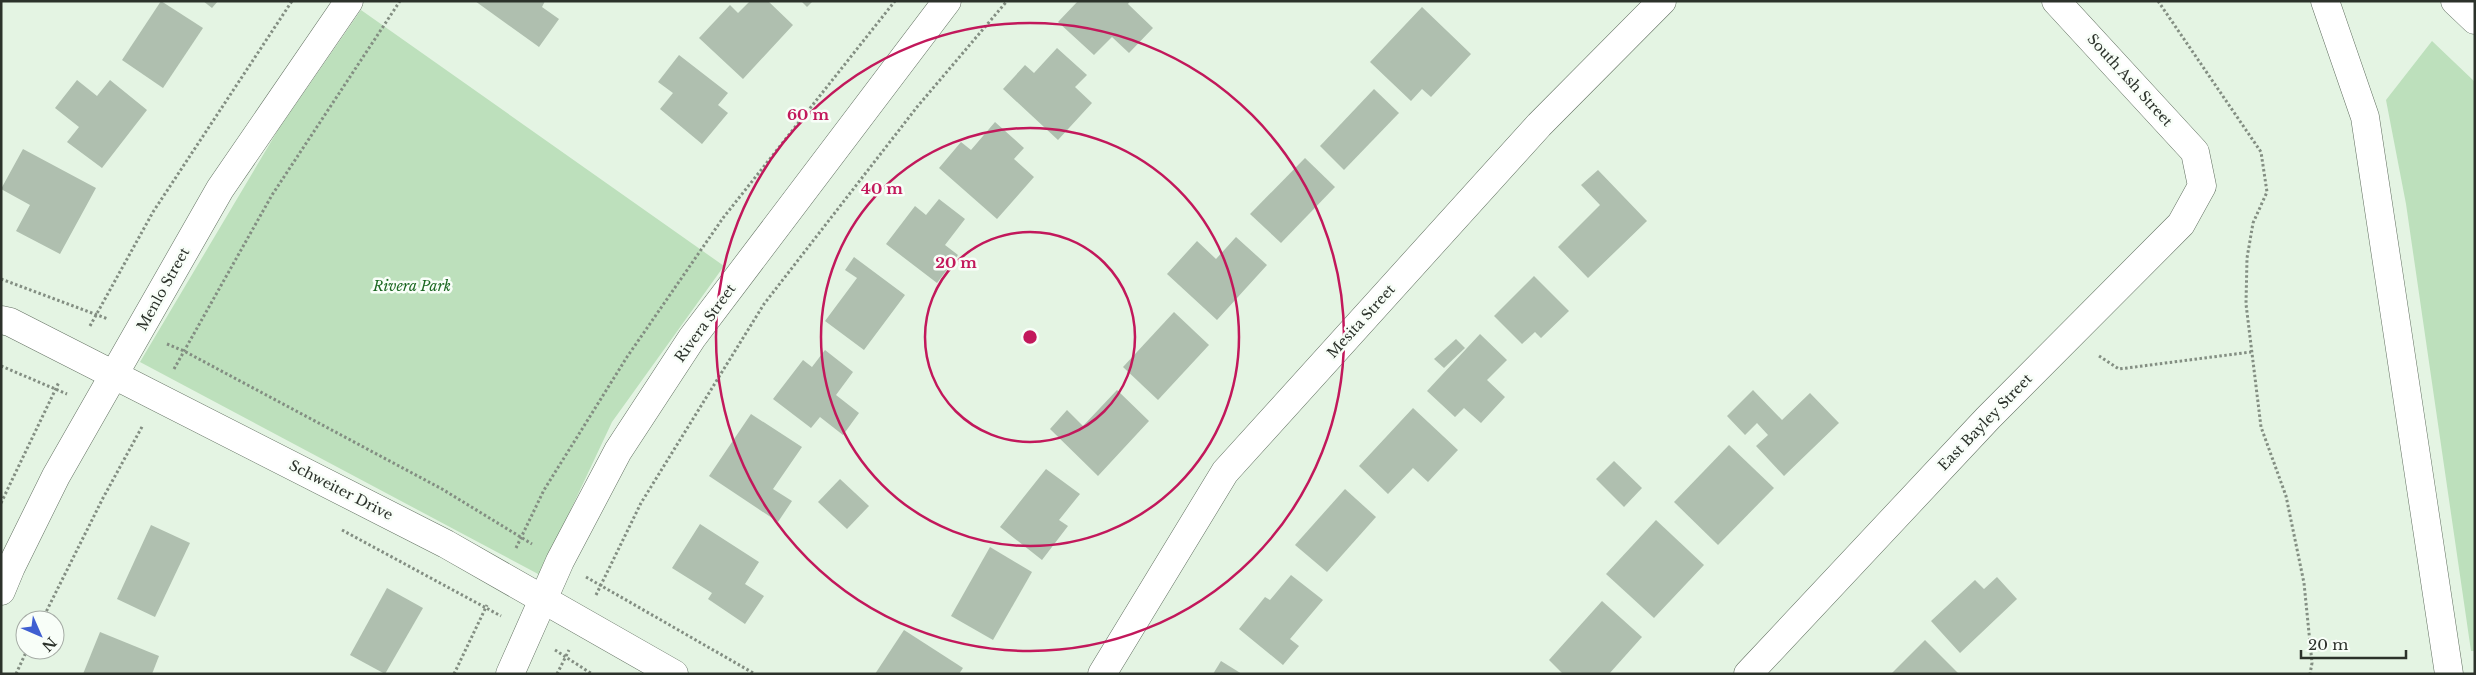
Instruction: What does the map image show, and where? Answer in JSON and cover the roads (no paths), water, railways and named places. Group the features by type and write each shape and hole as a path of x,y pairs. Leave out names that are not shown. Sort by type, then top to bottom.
{"main road":[{"name":"Menlo Street","path":"1,591 56,476 220,189 349,1"},
{"name":"Rivera Street","path":"510,674 560,561 618,451 692,338 947,1"},
{"name":"Mesita Street","path":"1102,674 1224,472 1539,125 1662,1"},
{"name":"South Ash Street","path":"2056,1 2195,152 2197,163"},
{"path":"2325,1 2365,117 2449,674"},
{"path":"2456,1 2475,20"},
{"name":"East Bayley Street","path":"1748,674 1988,418 2181,224 2202,186 2197,163"},
{"name":"Schweiter Drive","path":"1,320 10,322 446,544 544,598 674,674"}],"park label":[{"name":"Rivera Park","path":"412,286"}]}
